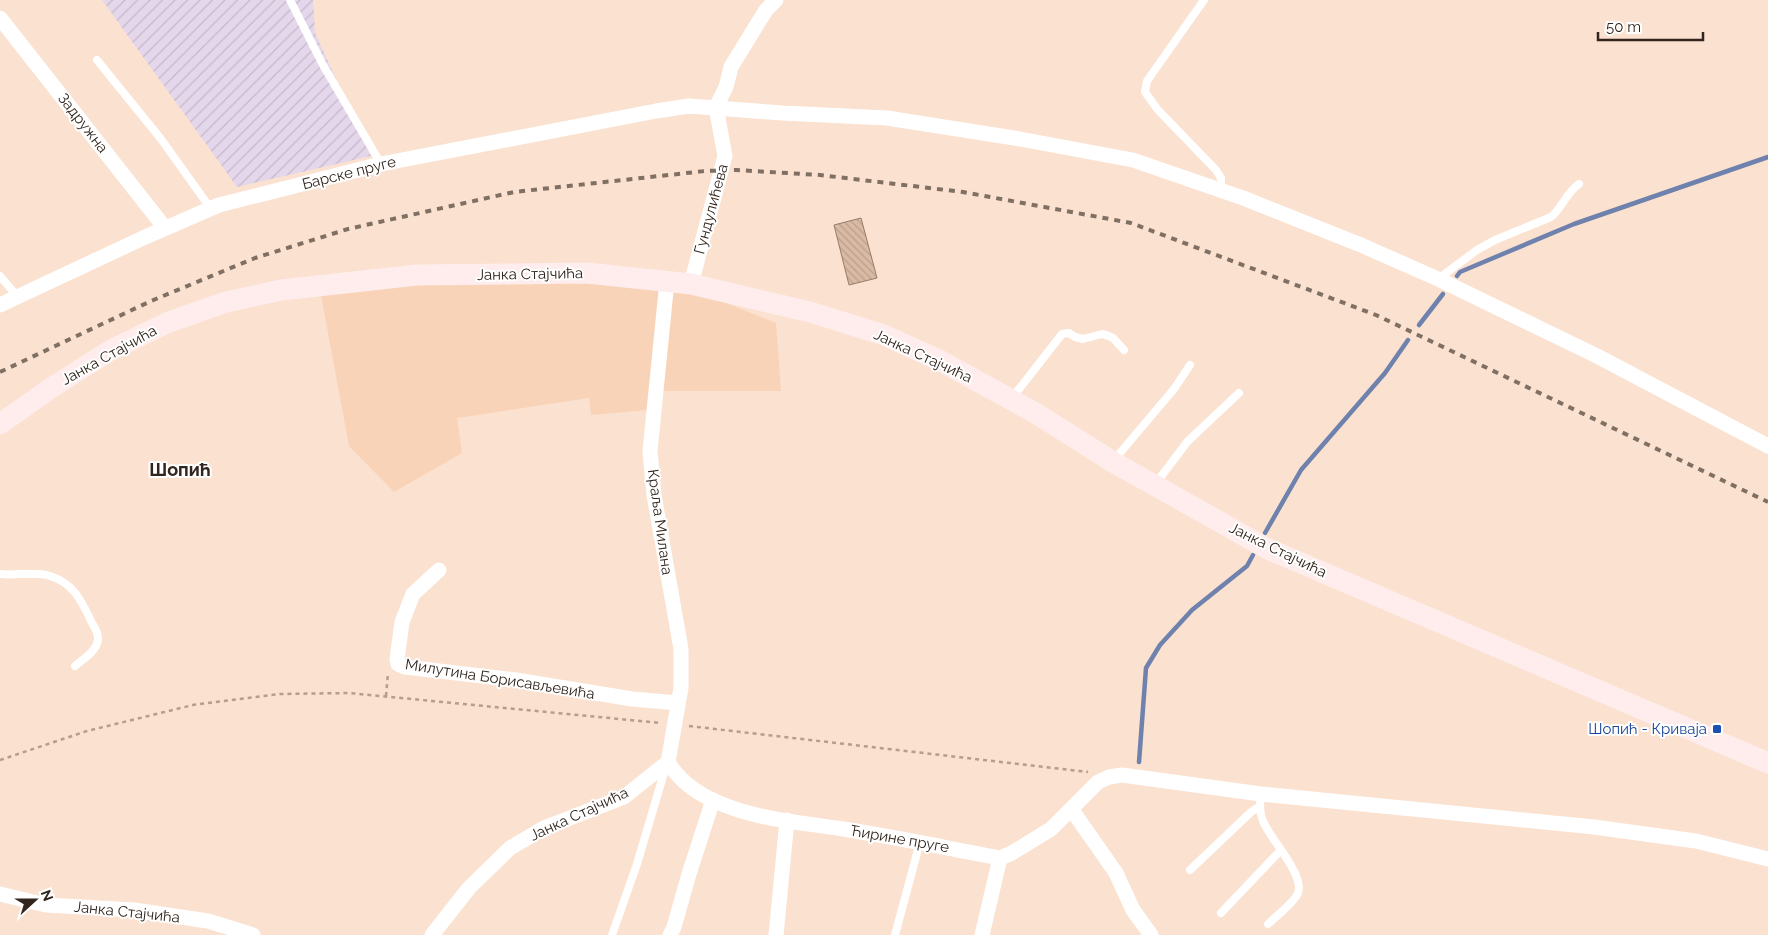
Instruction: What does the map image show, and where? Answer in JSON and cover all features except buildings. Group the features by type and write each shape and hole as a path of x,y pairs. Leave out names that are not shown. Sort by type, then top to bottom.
{"street":[{"path":"716,107 726,86 731,67 766,10 776,0"},
{"name":"Задружна","path":"0,18 165,228"},
{"name":"Барске пруге","path":"0,305 165,228 211,209 381,164 656,110 689,106 887,118 1020,139 1133,160 1244,198 1361,245 1438,279 1598,356 1768,446"},
{"name":"Гундулићева","path":"691,284 724,156 716,107"},
{"name":"Јанка Стајчића","path":"0,424 50,388 111,350 169,322 226,302 281,290 417,275 587,273 691,284 810,312 884,335 939,360 1037,414 1113,462 1268,549 1768,763"},
{"name":"Краља Милана","path":"667,281 650,451 654,495 681,649 681,688 668,762"},
{"name":"Милутина Борисављевића","path":"439,570 413,594 402,622 398,664 405,667 516,680 632,699 678,703"},
{"name":"Јанка Стајчића","path":"432,935 469,888 510,848 544,828 624,797 668,762"},
{"name":"Ћирине пруге","path":"668,762 676,776 704,796 728,807 787,820 920,842 1000,858"},
{"path":"982,935 1000,858 1012,853 1051,829 1098,782 1109,776 1122,776 1260,800 1594,827 1696,841 1768,859"},
{"path":"670,935 714,800"},
{"path":"1072,810 1116,873 1133,910 1151,935"},
{"path":"776,935 787,820"},
{"name":"Јанка Стајчића","path":"0,894 46,905 134,910 208,922 253,935"}],"lane":[{"path":"290,0 323,65 381,164"},
{"path":"1204,0 1147,82 1145,92 1158,110 1216,170 1221,178 1221,190"},
{"path":"97,60 162,139 211,209"},
{"path":"1438,279 1477,250 1495,240 1551,217 1558,211 1568,193 1579,184"},
{"path":"0,276 18,297"},
{"path":"1011,400 1062,334 1069,333 1083,339 1102,334 1113,338 1124,350"},
{"path":"1113,462 1174,389 1190,365"},
{"path":"1155,485 1188,441 1239,393"},
{"path":"0,574 30,573 48,575 64,582 76,593 98,635 94,649 75,666"},
{"path":"612,935 637,864 668,762"},
{"path":"1260,800 1263,823 1297,878 1299,888 1296,896 1268,924"},
{"path":"1190,870 1251,812 1260,800"},
{"path":"895,935 920,842"},
{"path":"1221,913 1280,851"}],"path":[{"path":"386,696 386,676 390,668 398,664"},
{"path":"0,760 87,731 193,706 279,694 349,693 674,724 1093,772"}],"shaded area":[{"path":"102,0 313,0 315,33 371,156 237,187"},
{"path":"583,278 706,295 776,323 781,391 662,391 658,409 591,415 589,398 457,418 462,453 394,492 349,446 321,295 449,282"}],"waterway":[{"path":"1457,276 1460,272 1574,224 1768,157"},
{"path":"1419,325 1443,294"},
{"path":"1265,533 1301,470 1385,373 1408,340"},
{"path":"1139,762 1146,668 1160,645 1192,610 1247,566 1253,555"}],"railway":[{"path":"0,372 151,301 255,258 348,229 514,192 705,171 736,170 820,175 963,192 1131,223 1376,315 1768,502"}],"place":[{"name":"Шопић - Криваја","path":"1717,729"}],"district":[{"name":"Шопић","path":"180,469"}]}
